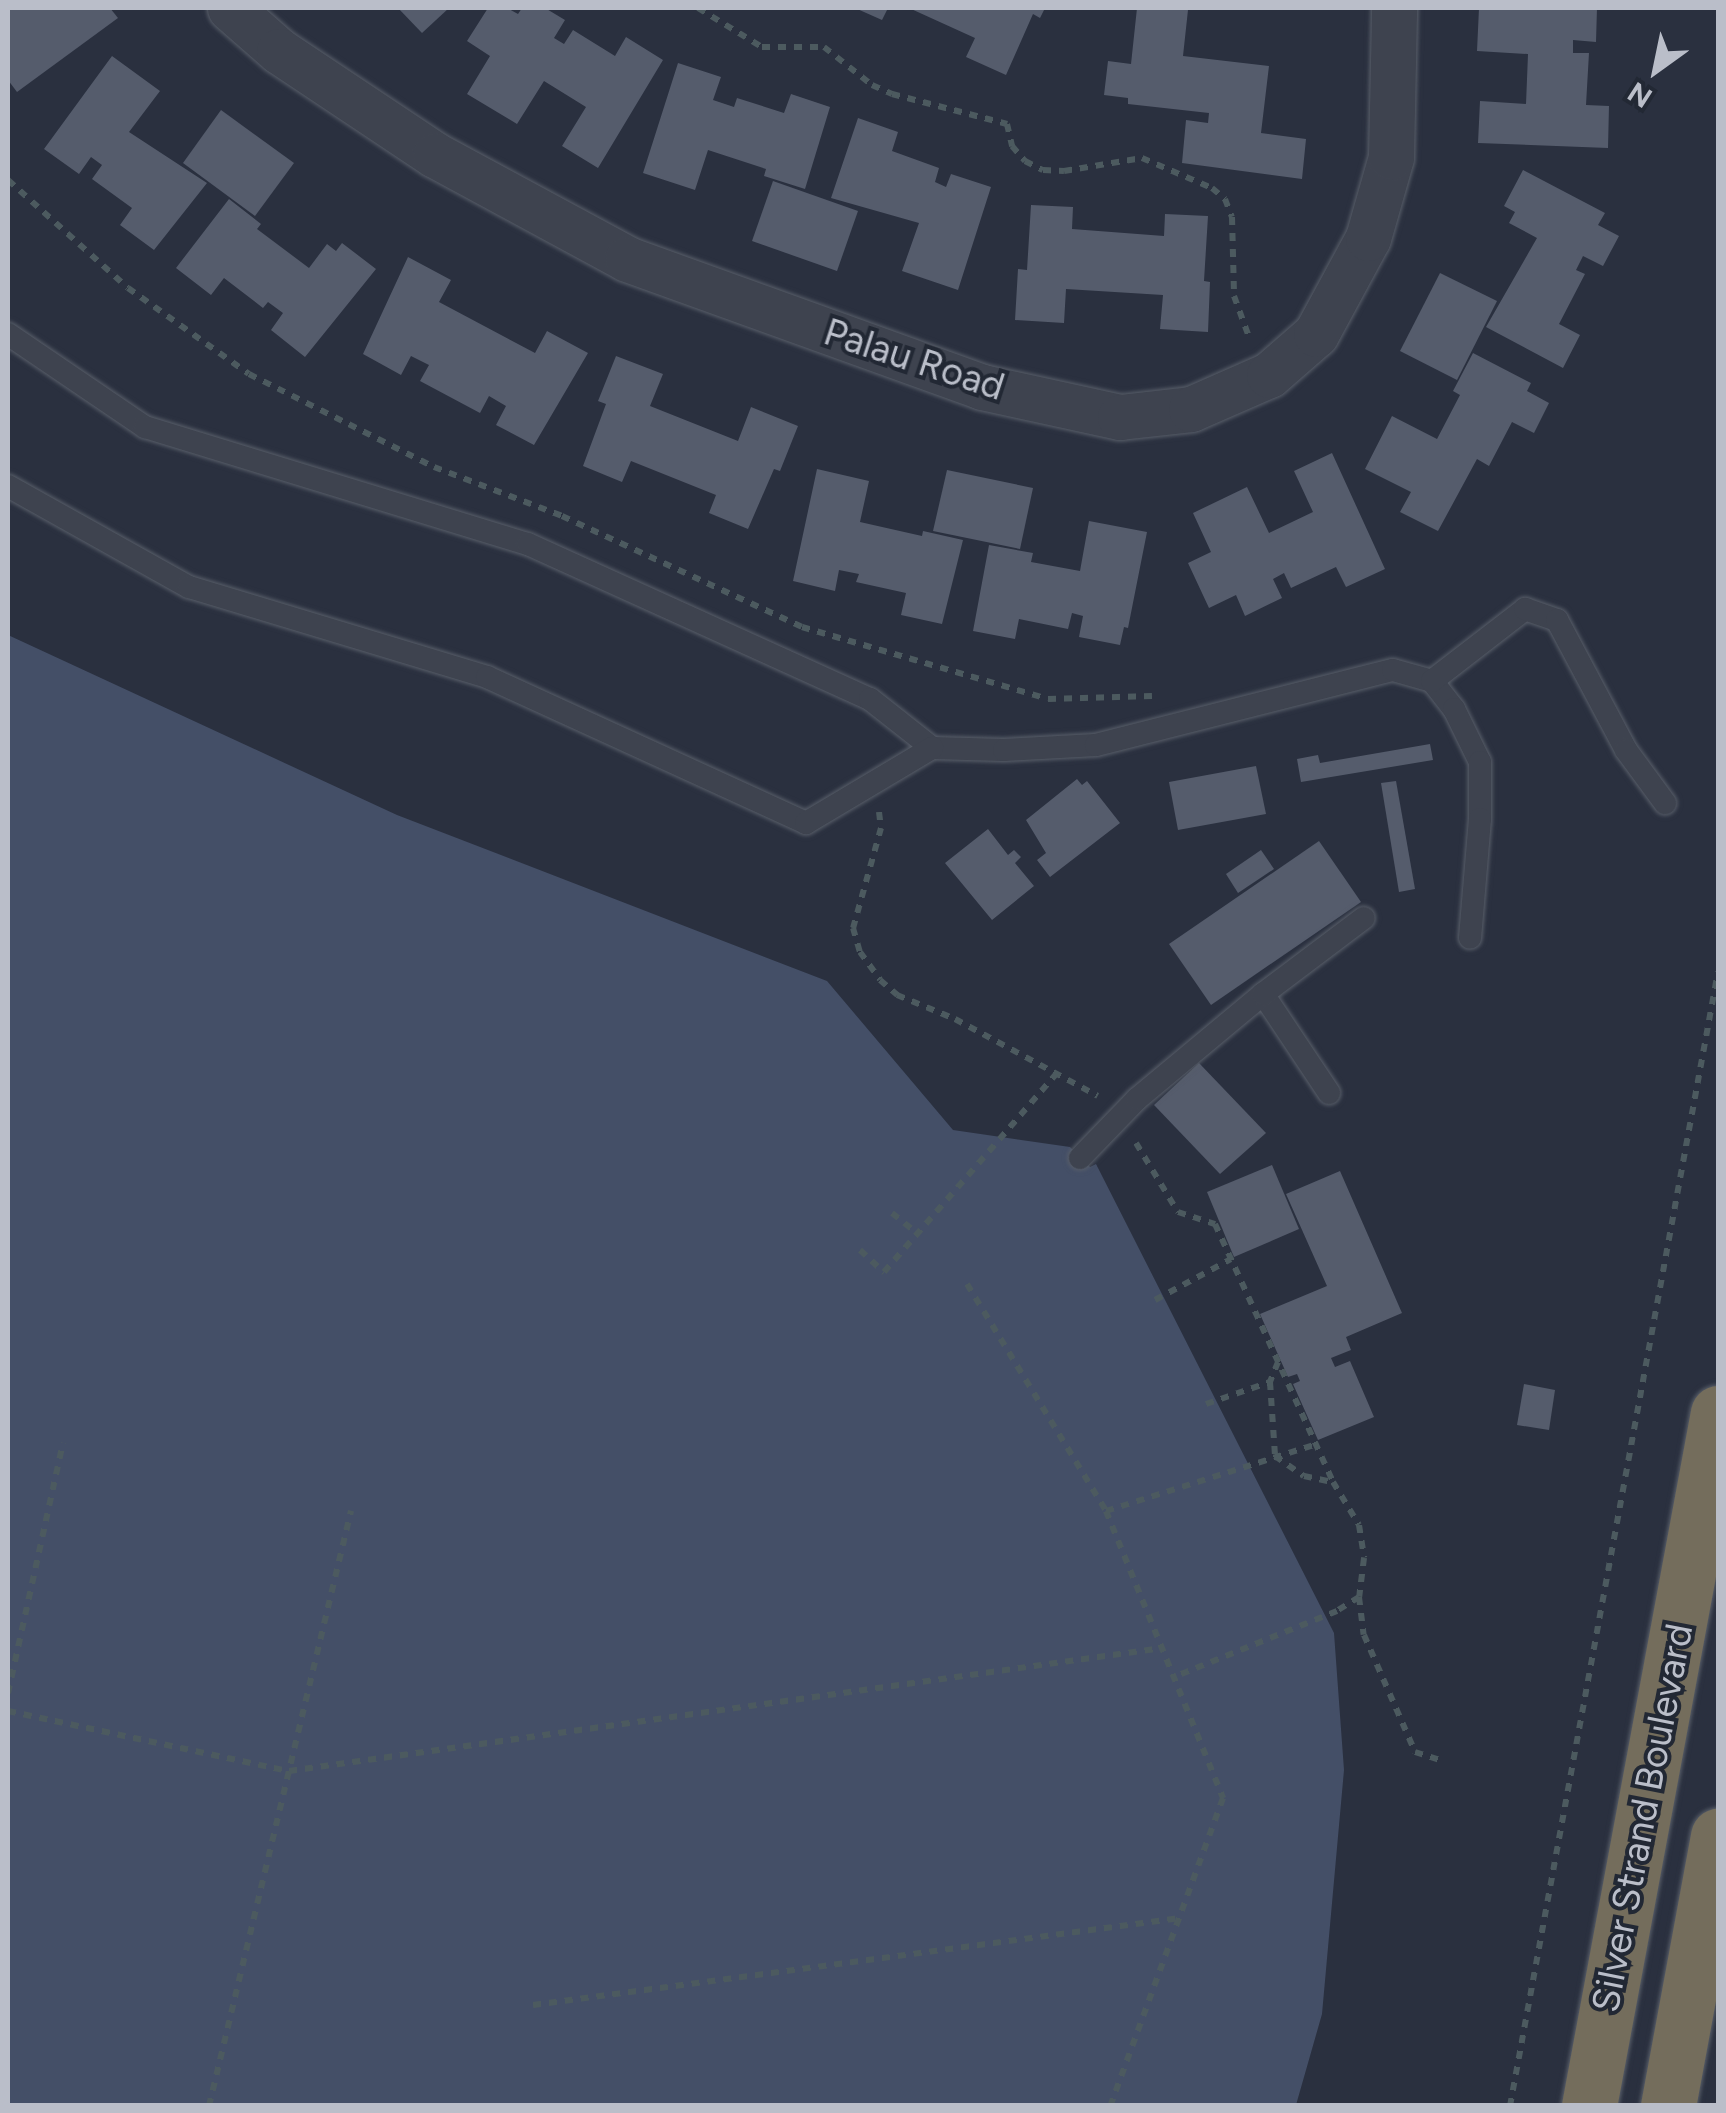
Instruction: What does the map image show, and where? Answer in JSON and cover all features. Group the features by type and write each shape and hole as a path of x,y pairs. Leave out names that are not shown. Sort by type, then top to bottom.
{"highway":[{"name":"Silver Strand Boulevard","path":"1589,2106 1718,1413"},
{"name":"Silver Strand Boulevard","path":"1668,2106 1718,1836"}],"street":[{"name":"Palau Road","path":"230,8 279,51 435,155 627,259 982,387 1120,417 1191,409 1269,375 1316,334 1368,238 1391,157 1394,8"}],"lane":[{"path":"8,334 145,427 528,544 870,698 932,748"},
{"path":"8,486 189,587 487,677 806,823 932,748 1096,745 1393,670 1432,681 1454,709 1480,762 1470,938"},
{"path":"1432,681 1525,609 1557,620 1626,750 1665,803"},
{"path":"1080,1158 1137,1099 1263,994 1364,918"},
{"path":"1263,994 1329,1092"}],"path":[{"path":"698,8 762,46 824,46 872,85 892,94 1007,124 1012,146 1024,161 1044,170 1064,172 1142,158 1212,188 1225,199 1232,217 1234,296 1254,347"},
{"path":"8,180 128,288 249,374 434,467 562,516 802,627 1048,699 1156,696"},
{"path":"1510,2106 1718,972"},
{"path":"860,1250 884,1272 1056,1074"},
{"path":"892,1213 917,1233"},
{"path":"1154,1300 1231,1258"},
{"path":"968,1284 1106,1511 1223,1798 1110,2106"},
{"path":"1278,1361 1270,1382 1276,1456 1304,1476 1334,1482"},
{"path":"1206,1404 1270,1382"},
{"path":"8,1693 63,1443"},
{"path":"1106,1511 1316,1444"},
{"path":"209,2106 351,1511"},
{"path":"1359,1524 1364,1558 1359,1597 1364,1635 1416,1752 1439,1760"},
{"path":"1174,1677 1337,1611 1359,1597"},
{"path":"8,1711 289,1771 1162,1648"},
{"path":"533,2005 1180,1918"}],"water":[{"path":"8,635 397,815 827,981 953,1130 1070,1147 1090,1167 1096,1164 1334,1633 1344,1770 1322,2014 1296,2105 8,2106"}],"building":[{"path":"8,8 110,8 118,18 17,92 8,80"},
{"path":"398,8 449,8 422,33"},
{"path":"488,8 507,8 518,14 522,8 545,8 565,20 554,38 564,44 573,30 615,56 626,37 663,60 598,168 562,146 586,107 544,81 517,124 467,94 490,56 467,41"},
{"path":"855,8 888,8 882,20"},
{"path":"909,8 1045,8 1040,18 1033,14 1006,75 966,57 975,38"},
{"path":"1137,8 1188,10 1183,56 1269,66 1261,133 1306,139 1302,179 1182,163 1186,120 1208,123 1209,113 1128,104 1128,98 1104,95 1108,61 1131,64"},
{"path":"1479,8 1597,8 1596,42 1573,40 1573,53 1589,53 1586,105 1609,106 1608,148 1478,143 1480,101 1526,104 1528,54 1477,51"},
{"path":"112,56 160,91 129,132 207,183 154,250 120,225 132,208 92,179 102,165 91,157 79,174 44,149"},
{"path":"678,63 721,77 713,100 734,107 737,98 784,113 791,94 830,107 805,189 764,176 766,169 708,150 695,190 643,173"},
{"path":"221,110 294,163 255,216 183,163"},
{"path":"858,118 898,132 892,151 939,168 935,182 946,187 951,174 991,187 958,290 902,271 919,223 831,198"},
{"path":"1523,170 1605,213 1598,225 1619,236 1603,266 1583,256 1576,270 1585,274 1559,324 1580,335 1563,368 1486,327 1537,238 1509,223 1515,212 1504,206"},
{"path":"773,181 858,211 837,271 752,241"},
{"path":"229,199 261,224 257,229 309,268 327,244 336,251 342,243 376,269 305,357 271,330 283,313 268,302 263,308 224,278 211,295 176,268"},
{"path":"1031,205 1073,207 1072,229 1164,236 1165,214 1208,216 1204,281 1210,282 1208,332 1160,329 1163,295 1066,289 1064,323 1015,320 1018,269 1027,270"},
{"path":"408,257 451,280 439,302 535,353 547,331 588,353 534,445 496,425 506,406 489,396 480,413 420,381 429,365 411,356 401,375 363,354"},
{"path":"1440,273 1497,301 1457,380 1400,351"},
{"path":"1473,353 1531,383 1527,391 1549,403 1534,433 1512,422 1489,466 1477,459 1438,531 1400,512 1411,492 1365,469 1392,416 1437,439 1460,395 1453,391"},
{"path":"616,356 663,374 650,406 738,441 751,407 798,426 780,471 774,469 748,529 709,513 716,495 631,461 622,482 583,466 606,404 598,401"},
{"path":"1332,453 1385,569 1346,587 1336,567 1291,588 1284,573 1273,579 1282,598 1245,616 1236,595 1209,608 1188,563 1211,552 1193,513 1247,487 1269,533 1313,512 1294,471"},
{"path":"817,469 869,481 860,522 922,536 923,531 963,540 942,624 901,615 906,593 856,582 859,574 839,570 835,591 793,581"},
{"path":"947,470 1033,488 1020,549 933,531"},
{"path":"1089,521 1147,532 1128,628 1124,627 1120,645 1079,637 1083,616 1072,613 1068,629 1019,619 1015,639 973,631 989,545 1033,553 1031,562 1080,571"},
{"path":"1430,744 1433,760 1301,782 1297,759 1318,755 1320,763"},
{"path":"1256,766 1266,814 1178,830 1169,782"},
{"path":"1077,779 1082,785 1087,781 1120,823 1050,877 1037,860 1046,853 1026,820"},
{"path":"1396,781 1415,889 1399,892 1381,783"},
{"path":"988,829 1008,855 1014,850 1021,857 1015,863 1034,886 992,920 945,863"},
{"path":"1319,841 1361,902 1211,1005 1169,944"},
{"path":"1261,850 1274,869 1238,893 1226,874"},
{"path":"1199,1063 1266,1133 1220,1174 1154,1105"},
{"path":"1272,1165 1299,1229 1234,1257 1207,1192"},
{"path":"1340,1171 1402,1313 1346,1337 1351,1350 1331,1358 1335,1367 1350,1361 1374,1417 1318,1440 1293,1384 1300,1381 1297,1374 1288,1377 1260,1314 1327,1286 1286,1194"},
{"path":"1524,1384 1555,1390 1549,1430 1517,1425"}]}
